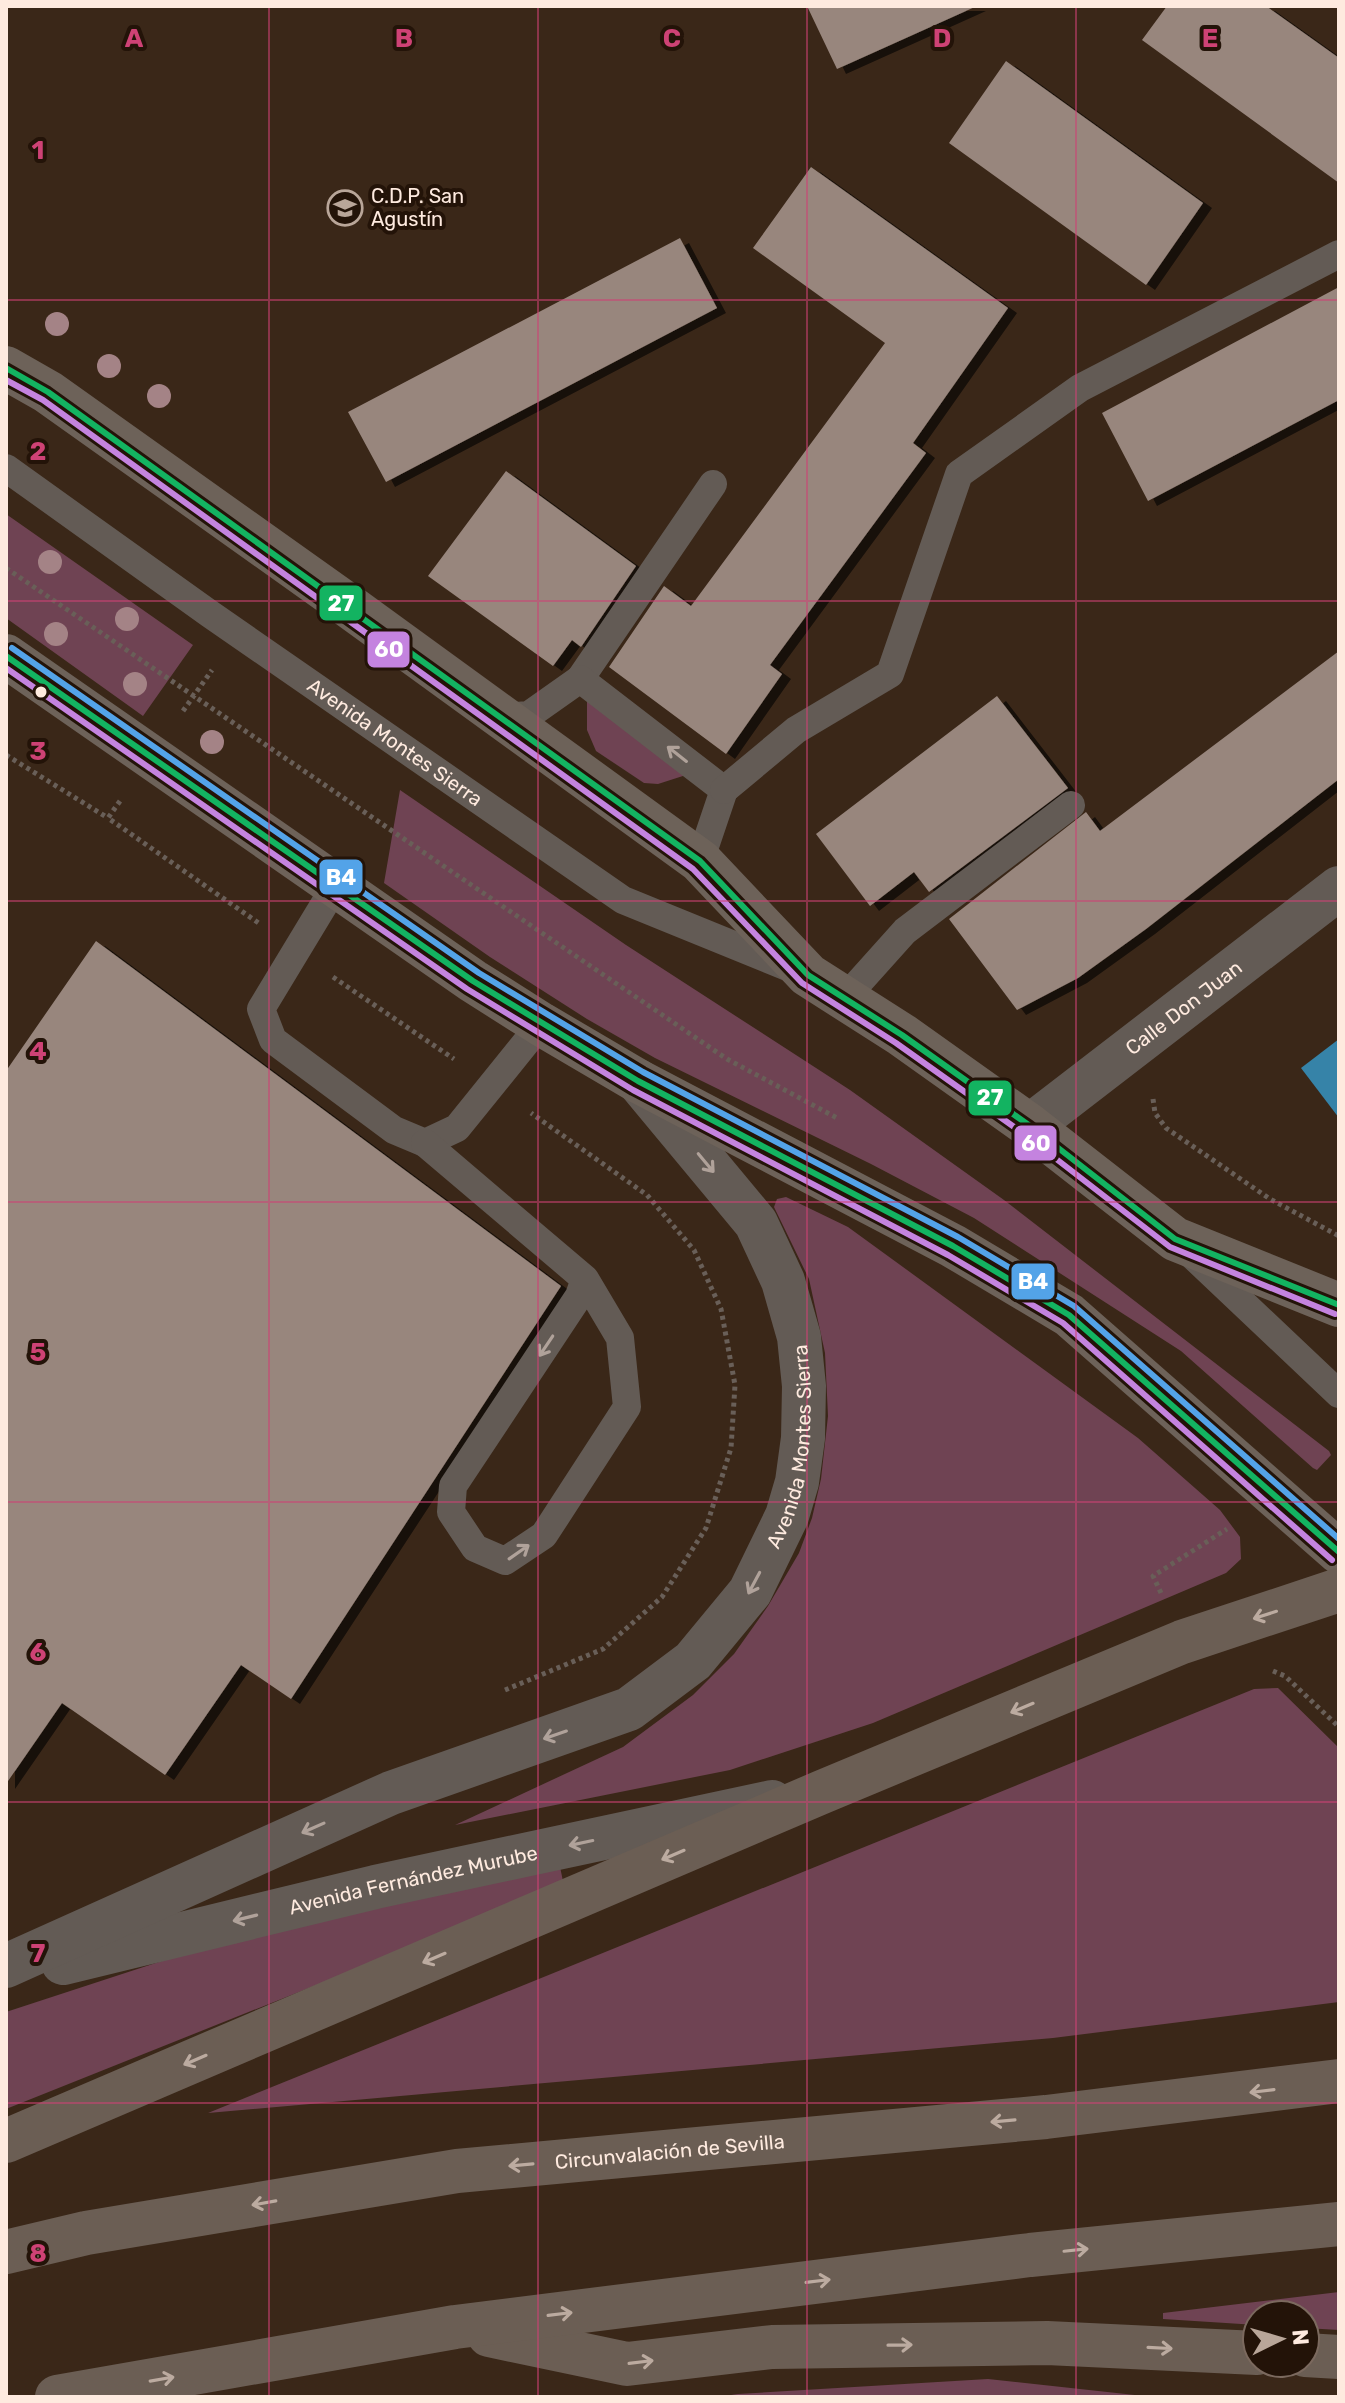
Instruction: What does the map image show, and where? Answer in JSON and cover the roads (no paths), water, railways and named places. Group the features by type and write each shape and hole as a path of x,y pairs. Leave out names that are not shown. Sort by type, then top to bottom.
{"highway":[{"path":"6,2141 822,1792 1182,1642 1339,1590"},
{"name":"Circunvalación de Sevilla","path":"6,2252 86,2233 457,2171 1046,2117 1339,2081"},
{"path":"57,2397 455,2327 1030,2255 1339,2224"},
{"path":"455,2327 627,2364 787,2347 1047,2343 1241,2352"}],"main road":[{"name":"Avenida Montes Sierra","path":"6,368 61,400 700,861 808,975 902,1035 1030,1126 1175,1239 1339,1305"},
{"name":"Avenida Montes Sierra","path":"6,656 473,981 541,1024 638,1081 953,1246 1069,1315 1339,1552"}],"street":[{"name":"Calle Don Juan","path":"1030,1126 1339,888"},
{"name":"Avenida Montes Sierra","path":"6,1966 391,1793 629,1709 693,1661 750,1592 787,1516 797,1482 803,1438 804,1386 799,1337 783,1281 756,1223 638,1081"},
{"name":"Avenida Fernández Murube","path":"6,1978 375,1887 822,1792"}],"lane":[{"path":"700,861 724,790 796,730 890,674 959,474 1080,388 1339,254"},
{"name":"Avenida Montes Sierra","path":"6,468 210,614 623,900 808,975"},
{"path":"501,717 529,715 580,679 713,484"},
{"path":"580,679 724,790"},
{"path":"844,999 905,931 1071,805"},
{"path":"336,885 261,1009 273,1040 394,1130 425,1143 585,1279 620,1338 627,1407 544,1535 505,1561 475,1548 451,1512 453,1486 579,1296 585,1279"},
{"path":"425,1143 457,1128 541,1024"},
{"name":"Avenida Montes Sierra","path":"1175,1239 1339,1394"}],"water":[{"path":"1339,1039 1339,1118 1301,1068"}],"place":[{"name":"C.D.P. San Agustín","path":"345,208"}]}
